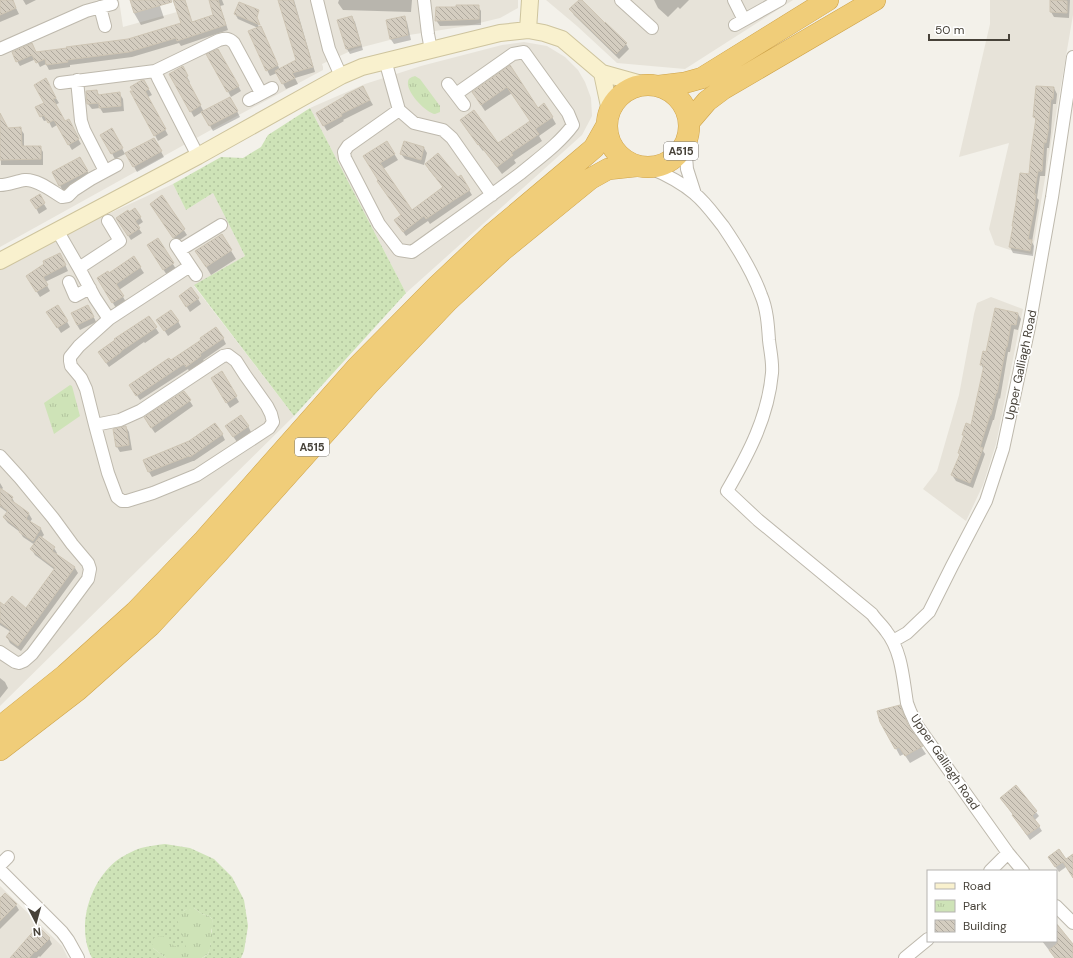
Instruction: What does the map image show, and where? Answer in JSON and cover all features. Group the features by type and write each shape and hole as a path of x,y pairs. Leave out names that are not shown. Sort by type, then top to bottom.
{"highway":[{"name":"A515","path":"0,727 65,675 135,612 204,540 352,373 436,287 485,240 594,148 616,101 624,93 634,88 684,83 702,78 828,0"},
{"path":"689,122 707,102 723,89 875,0"},
{"name":"A515","path":"0,750 78,690 150,626 216,555 369,384 448,301 492,260 590,179 608,169 660,166 679,154 689,134 689,122 686,110 680,100 671,92 652,86"},
{"path":"608,118 609,138 615,150 624,160 642,167"}],"street":[{"path":"317,0 329,49 341,76"},
{"path":"424,0 431,50"},
{"path":"528,30 530,0"},
{"path":"621,0 652,28"},
{"path":"734,0 740,23 780,0"},
{"path":"0,49 86,11 112,4"},
{"path":"100,7 105,26"},
{"path":"0,261 198,156 341,76 362,67 386,60 500,33 528,30 562,39 602,73 652,86"},
{"path":"60,83 155,71 225,38 230,39 234,43 261,93"},
{"path":"399,110 348,146 344,152 345,158 379,224 399,250 412,252 492,195 546,153 573,126 568,113 524,52 513,54 456,94"},
{"name":"Upper Galliagh Road","path":"893,641 906,633 930,612 986,501 1003,448 1030,327 1052,197 1073,57"},
{"path":"386,60 399,110 414,123 443,130 452,138 492,195"},
{"path":"155,71 198,156"},
{"path":"602,73 608,118"},
{"path":"77,80 81,121 105,171"},
{"path":"448,84 464,105"},
{"path":"249,100 272,88"},
{"name":"Upper Galliagh Road","path":"685,144 687,170 696,194"},
{"path":"0,185 30,180 62,197 68,196 74,190 118,164"},
{"name":"Upper Galliagh Road","path":"642,167 672,178 696,194 712,212 738,248 753,275 762,296 769,335 772,372 769,393 762,419 754,440 746,458 727,491 758,520 872,614 887,631 893,641 898,655 907,703 916,724 1008,854 1022,870"},
{"path":"79,268 120,241 108,221"},
{"path":"95,425 120,420 140,411 223,356 228,355 236,361 267,406 273,422 269,428 197,475 153,493 127,501 122,501 117,497 108,472 95,425 86,389 81,378 71,366 70,357 79,346 109,319 193,271 178,247 221,225"},
{"path":"57,230 95,298 109,319"},
{"path":"69,282 75,296 90,288"},
{"path":"0,456 53,518 88,563 90,569 88,579 32,654 24,661 19,663 0,652"},
{"path":"991,870 1008,854"},
{"path":"0,870 62,932 68,940 73,956"},
{"path":"1057,907 1073,923"},
{"path":"905,958 927,940"}],"shaded area":[{"path":"0,0 119,0 123,27 177,12 173,0 518,0 518,8 500,18 467,26 409,35 355,49 322,64 323,70 209,131 0,247"},
{"path":"546,0 793,0 685,69 617,63"},
{"path":"990,0 1073,0 1073,15 1032,254 1010,250 995,245 989,229 1009,143 959,157 990,24"},
{"path":"524,42 547,46 565,57 578,70 585,82 591,98 592,116 582,135 406,293 310,108 365,84 421,66 502,45"},
{"path":"173,184 186,210 213,193 245,256 194,286 294,416 0,706 0,267 39,246"},
{"path":"991,297 1023,309 996,444 983,485 966,521 923,489 937,471 959,395 977,303"},
{"path":"0,886 62,946 68,958 0,958"}],"green space":[{"path":"415,76 420,79 440,106 440,112 435,114 431,113 413,96 408,86 408,81 411,77"},
{"path":"310,108 406,293 294,416 194,285 245,256 213,193 186,210 173,184 221,157 243,158 261,147 268,135"},
{"path":"70,385 72,386 80,416 54,434 44,403"},
{"path":"165,844 190,848 214,859 232,877 244,900 248,926 244,951 241,958 202,958 209,952 212,919 194,908 185,910 180,917 187,947 175,947 171,944 153,948 166,958 92,958 87,946 85,919 92,893 99,881 116,861 124,856 141,848"},
{"path":"194,908 212,919 213,924 211,932 213,935 213,941 210,944 208,954 202,958 166,958 153,948 152,942 155,937 168,936 174,946 186,947 177,919 185,910"}],"building":[{"path":"0,0 13,0 16,8 0,15"},
{"path":"130,0 171,0 172,2 134,13"},
{"path":"173,0 185,0 192,22 213,15 209,0 218,0 226,25 177,41 176,38 129,52 67,60 68,62 46,65 45,59 36,63 32,55 16,62 12,52 32,43 36,52 128,39 181,23"},
{"path":"278,0 293,0 313,67 292,73 295,78 282,84 275,71 296,60"},
{"path":"579,0 582,0 627,43 616,54 569,9"},
{"path":"1050,0 1067,1 1067,13 1050,12"},
{"path":"239,2 259,10 257,17 260,25 234,14"},
{"path":"456,5 479,5 479,19 435,21 436,7 456,7"},
{"path":"352,16 361,45 346,49 337,20"},
{"path":"405,16 408,35 390,39 386,20"},
{"path":"261,26 278,65 266,71 248,31"},
{"path":"218,49 239,86 227,92 206,54"},
{"path":"510,65 538,108 544,103 553,117 535,129 539,134 511,153 513,155 497,167 479,144 478,145 460,120 474,110 498,143 530,121 507,87 481,105 472,92"},
{"path":"183,66 188,76 186,77 201,105 190,112 169,74"},
{"path":"46,78 56,98 53,99 65,121 69,119 79,139 68,145 54,120 48,123 44,115 40,117 35,107 44,103 34,85"},
{"path":"144,80 149,89 145,91 166,129 154,136 130,91 133,91 130,87"},
{"path":"363,86 370,100 341,114 342,116 323,126 316,113"},
{"path":"1036,86 1054,87 1053,99 1051,99 1046,143 1044,142 1042,171 1038,171 1034,194 1036,194 1034,211 1028,239 1032,240 1030,251 1009,247 1020,173 1029,174 1036,118 1033,117"},
{"path":"97,90 98,95 120,92 121,106 99,108 99,103 87,104 86,91"},
{"path":"230,97 238,111 209,126 201,112"},
{"path":"0,113 8,128 21,127 22,146 41,146 41,159 0,160"},
{"path":"112,128 123,148 111,154 100,135"},
{"path":"154,138 162,151 133,167 125,153"},
{"path":"387,141 395,154 380,163 412,210 443,187 425,164 438,153 458,177 461,175 470,190 426,219 424,216 403,232 394,220 401,215 377,181 378,180 363,156"},
{"path":"404,141 424,147 421,160 400,154"},
{"path":"80,157 88,171 59,186 52,172"},
{"path":"40,194 45,203 36,209 30,200"},
{"path":"162,195 185,229 173,238 150,204"},
{"path":"135,208 141,217 135,221 140,228 128,236 116,218 128,210 129,212"},
{"path":"222,234 232,250 206,267 195,251"},
{"path":"158,238 174,263 163,270 147,245"},
{"path":"60,253 66,265 43,277 48,285 36,292 26,276 44,264 43,261"},
{"path":"134,256 141,267 116,284 124,296 112,303 97,278 108,271 109,273"},
{"path":"191,287 199,298 186,307 179,296"},
{"path":"58,305 68,321 57,328 46,312"},
{"path":"88,305 94,317 77,325 71,313"},
{"path":"995,308 1018,313 1016,325 1011,324 997,393 980,447 983,448 970,483 951,475 960,454 958,453 966,423 971,425 984,365 980,365 983,351 986,352"},
{"path":"171,310 179,321 164,331 156,320"},
{"path":"149,316 157,327 106,363 98,352 115,340 114,339"},
{"path":"216,327 224,338 200,354 201,356 186,367 184,364 136,396 129,385 169,358 171,360 201,340 200,338"},
{"path":"222,371 237,396 226,403 211,378"},
{"path":"184,391 191,400 151,428 144,417"},
{"path":"241,415 249,426 233,437 225,426"},
{"path":"215,423 223,434 190,457 189,456 148,472 143,460 189,441"},
{"path":"126,426 129,445 116,447 113,429"},
{"path":"0,488 13,497 11,500 29,513 26,519 41,528 33,541 19,532 20,530 3,517 8,511 0,505"},
{"path":"40,536 55,547 52,551 75,567 18,646 6,637 11,630 0,622 0,602 4,605 12,596 26,608 55,568 30,549"},
{"path":"900,705 908,725 923,746 905,756 899,747 895,749 880,722 877,711"},
{"path":"1016,785 1037,811 1032,816 1040,826 1027,835 1000,798"},
{"path":"1059,849 1066,859 1073,854 1073,878 1063,862 1055,867 1048,857"},
{"path":"5,893 17,904 0,921 0,898"},
{"path":"1057,924 1073,944 1073,958 1055,958 1049,950 1057,944"},
{"path":"38,926 50,938 29,958 10,958"}]}
